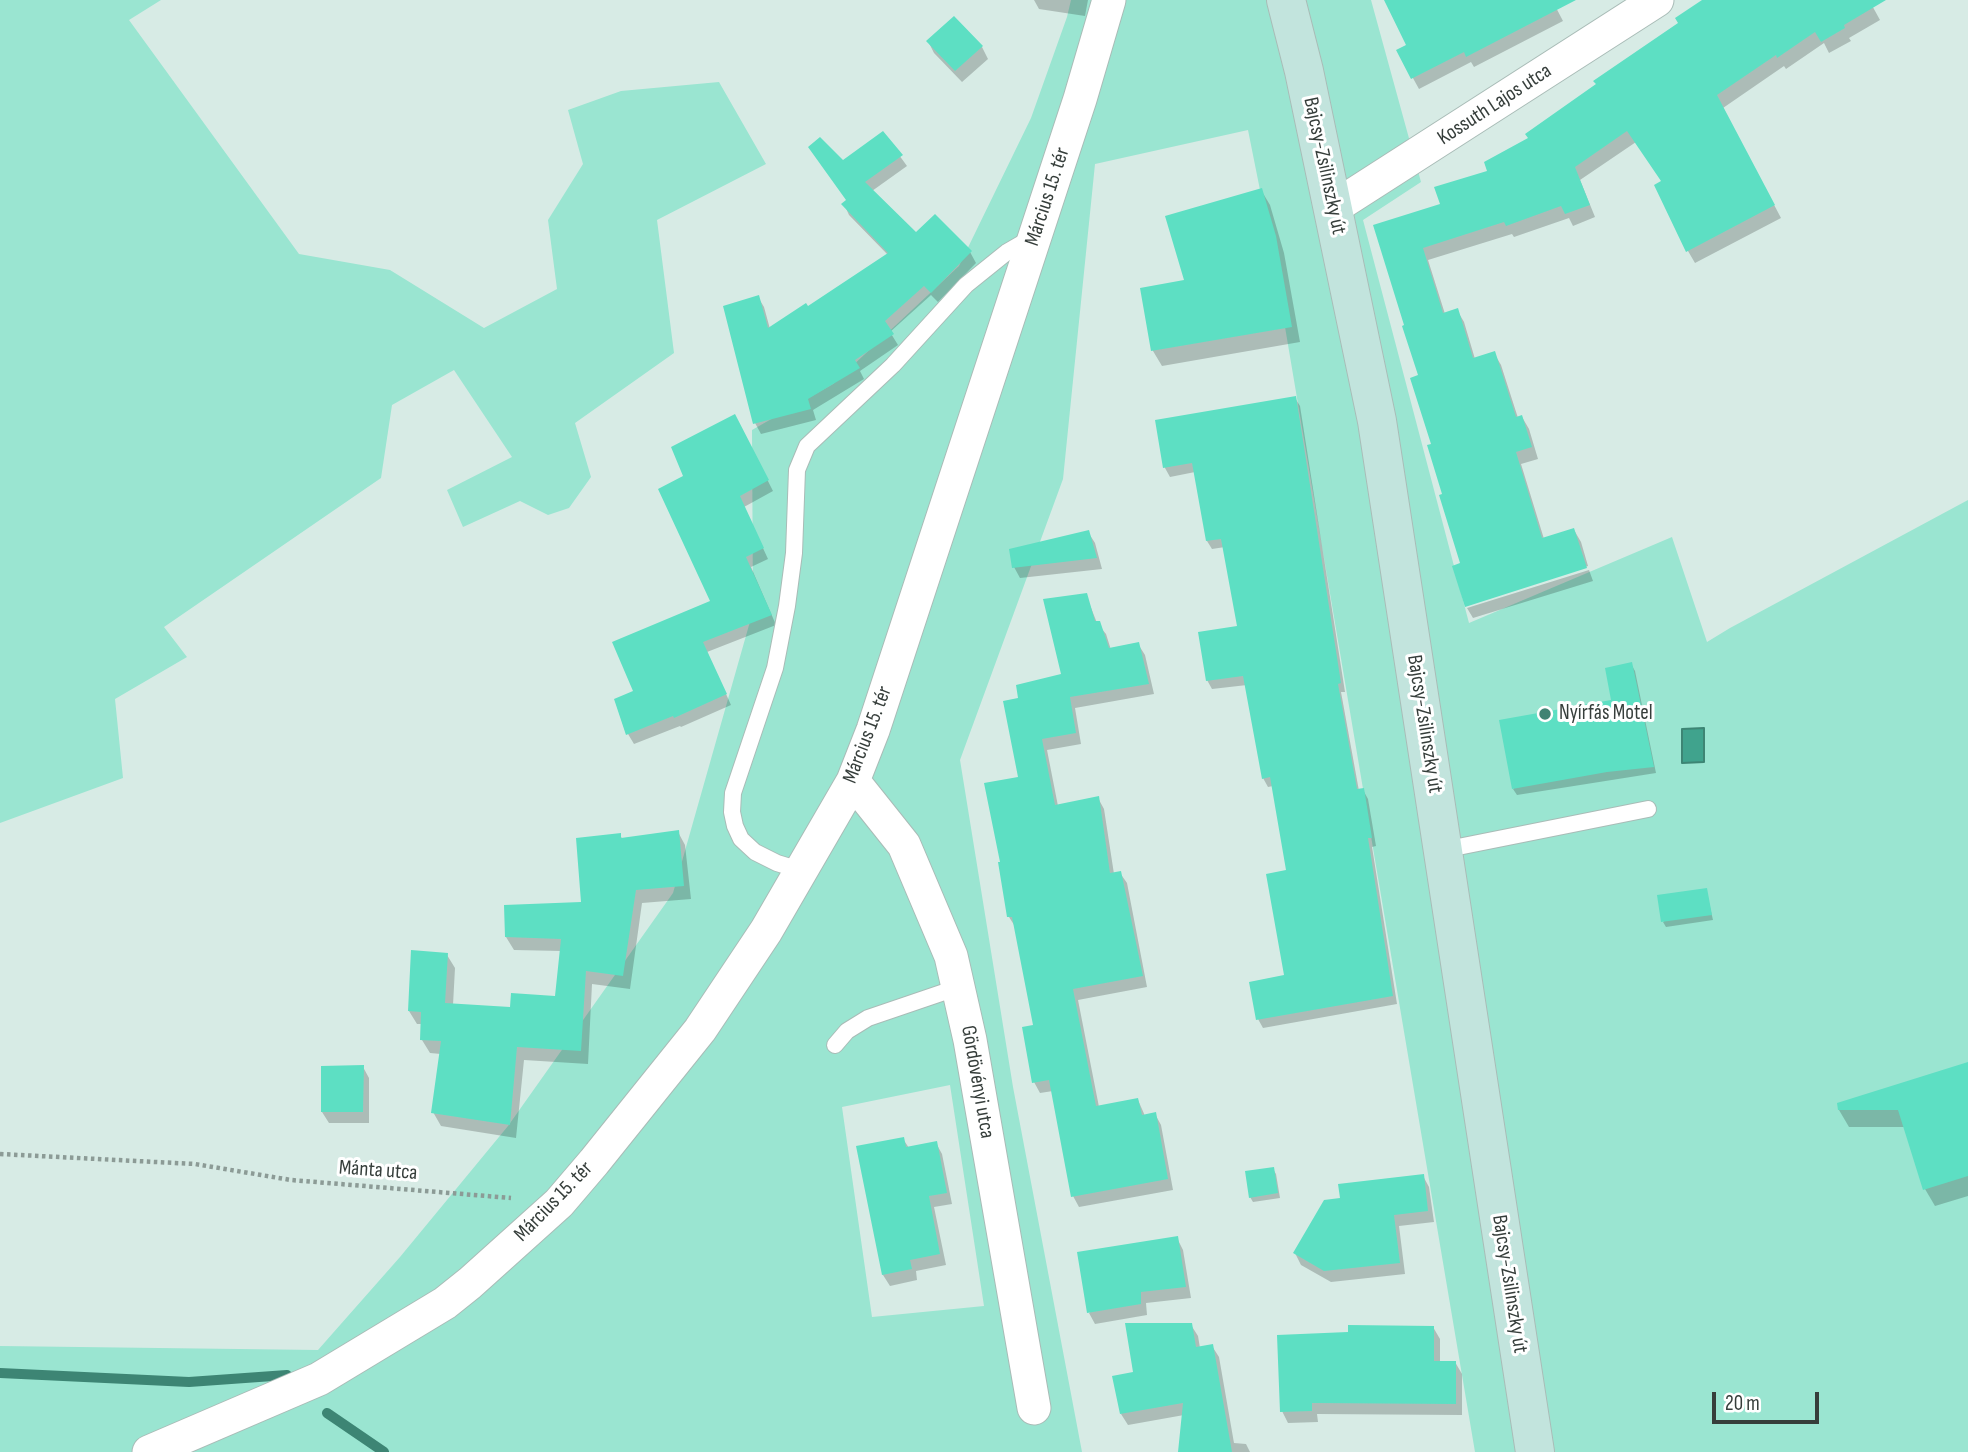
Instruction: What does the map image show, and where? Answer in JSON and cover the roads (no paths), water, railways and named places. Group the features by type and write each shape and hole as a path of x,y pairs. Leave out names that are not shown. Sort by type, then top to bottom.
{"main road":[{"name":"Bajcsy-Zsilinszky út","path":"1286,0 1377,421 1535,1452"}],"street":[{"name":"Március 15. tér","path":"149,1452 319,1379 445,1303 559,1203 700,1030 803,871 853,781 873,730 1080,99 1109,0"},
{"name":"Kossuth Lajos utca","path":"1333,208 1657,0"},
{"name":"Gördövényi utca","path":"853,781 904,845 951,956 959,986 1034,1408"}],"lane":[{"path":"803,871 777,863 755,852 741,839 732,812 737,782 775,668 787,606 794,553 797,470 807,446 893,365 967,285 1007,252 1035,236"},
{"path":"1443,850 1648,809"},
{"path":"835,1045 847,1031 868,1018 959,986"}],"waterway":[{"path":"0,1373 189,1382 287,1375"},
{"path":"327,1413 384,1452"}],"place":[{"name":"Nyírfás Motel","path":"1545,714"}]}
